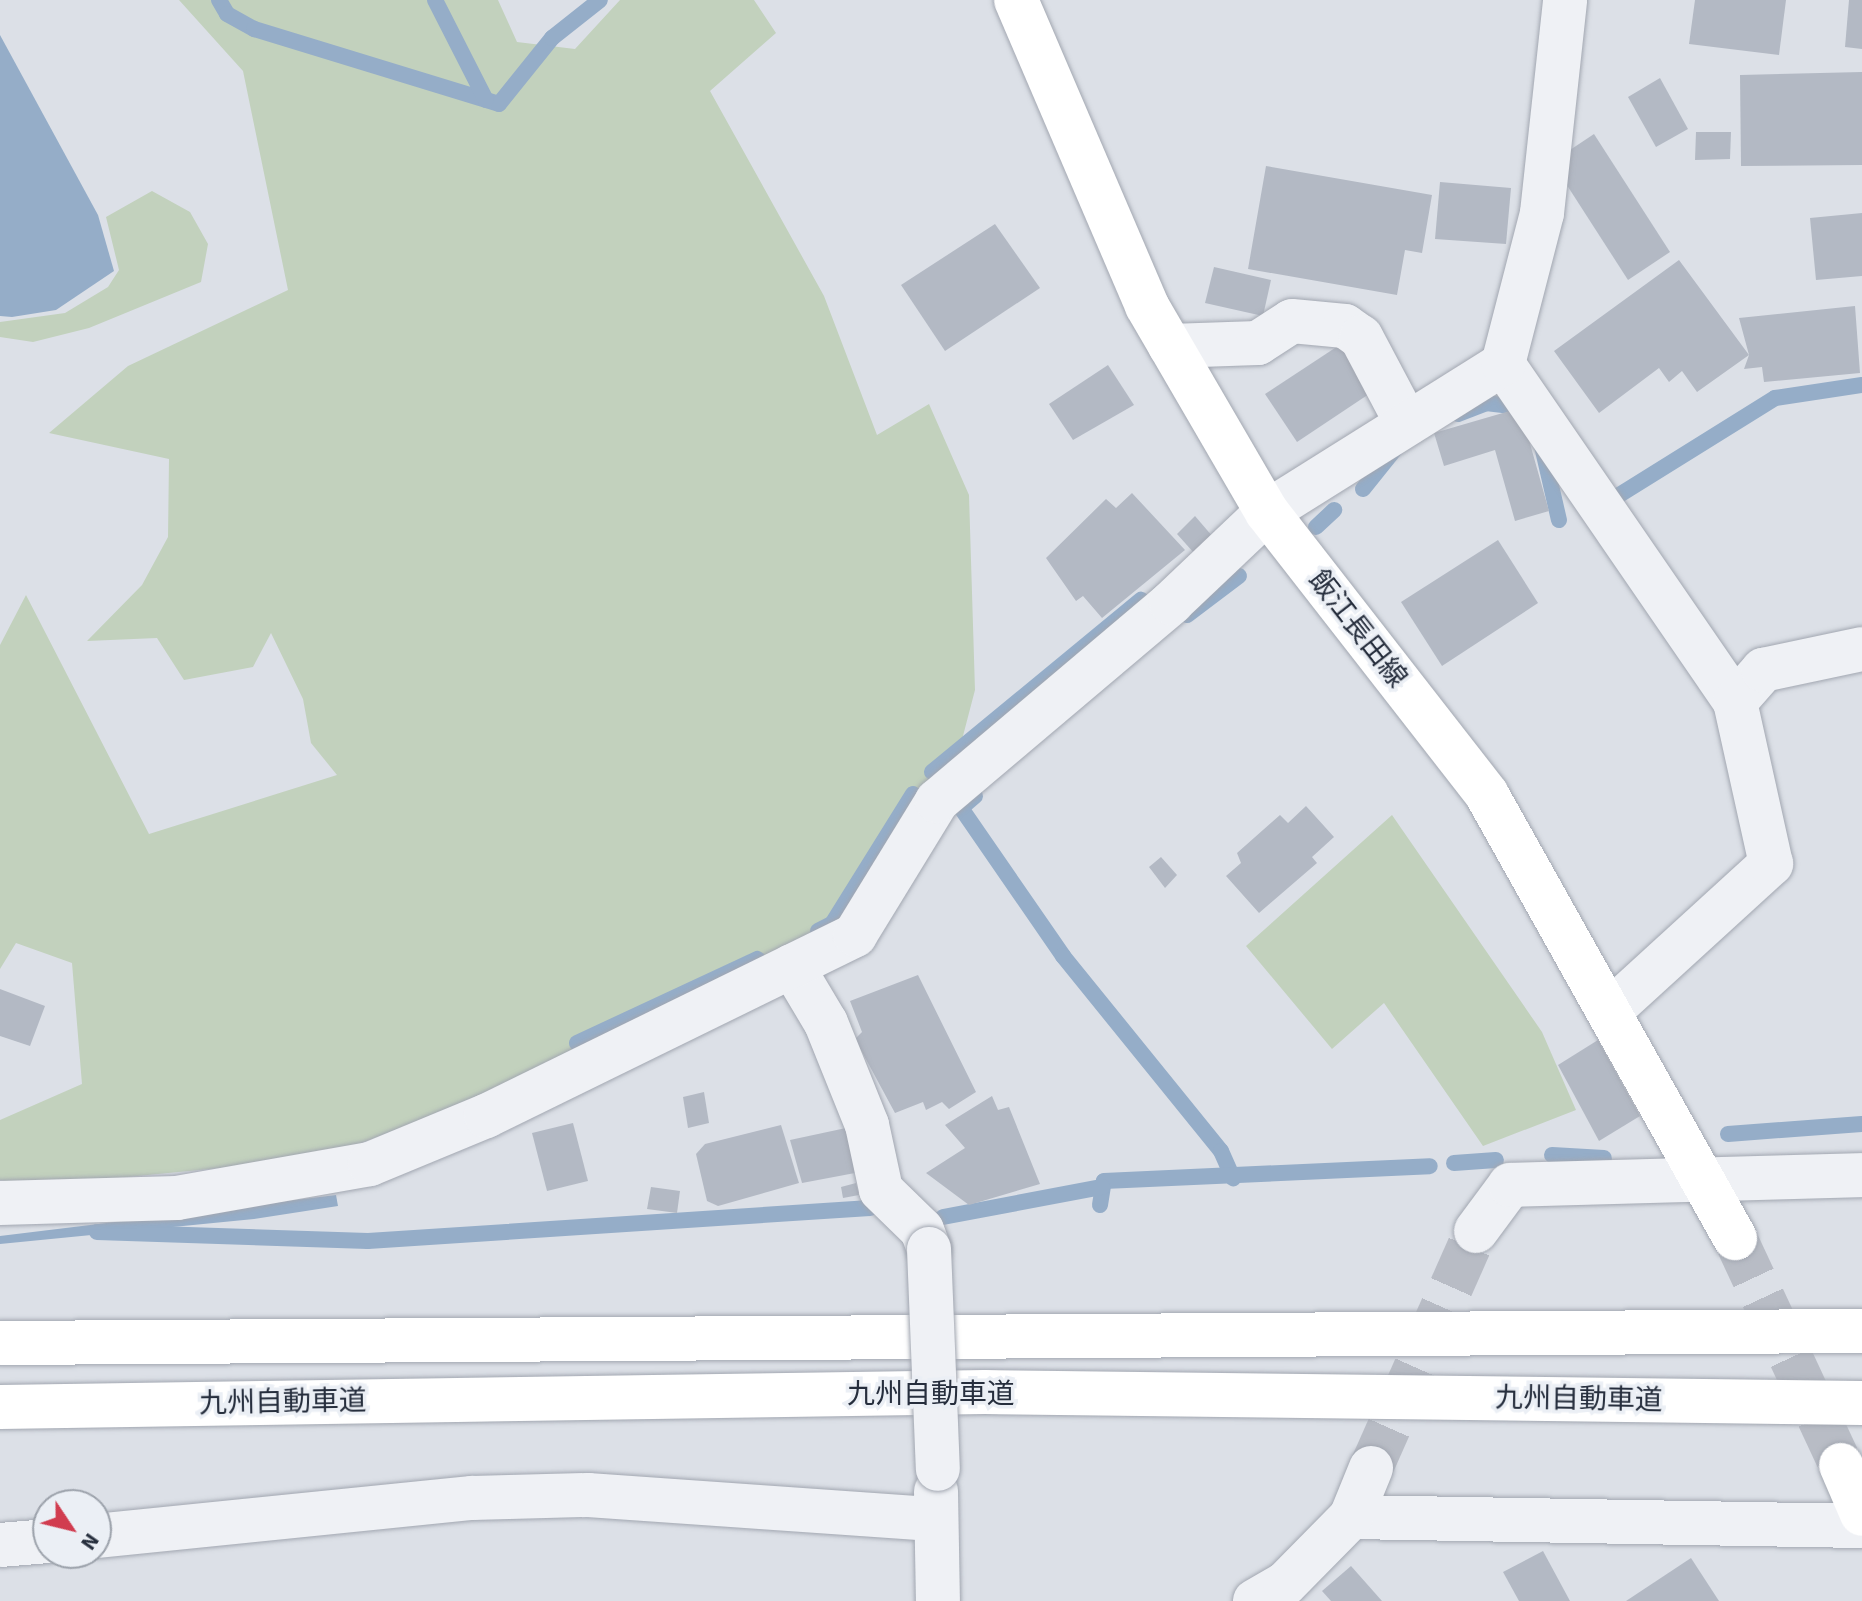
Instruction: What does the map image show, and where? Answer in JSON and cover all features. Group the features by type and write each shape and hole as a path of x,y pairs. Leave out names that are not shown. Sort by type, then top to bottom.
{"main road":[{"name":"飯江長田線","path":"1016,0 1170,346 1267,512 1487,795 1611,1010 1735,1238"},
{"name":"九州自動車道","path":"0,1343 1862,1331"},
{"name":"九州自動車道","path":"0,1407 985,1392 1862,1403"},
{"path":"1841,1465 1862,1514"}],"street":[{"path":"0,1203 177,1198 370,1164 486,1116 855,935 937,801 1171,603 1267,512 1503,364 1542,213 1565,0"},
{"path":"1170,346 1258,343 1292,321 1345,326 1361,337 1407,424"},
{"path":"1503,364 1735,702 1771,864 1611,1010"},
{"path":"1735,702 1763,670 1862,649"},
{"path":"792,966 826,1023 867,1125 881,1190 922,1230 929,1249 938,1469 933,1519 938,1601"},
{"path":"1476,1231 1510,1185 1862,1175"},
{"path":"1255,1601 1285,1584 1351,1517 1371,1468"},
{"path":"112,1534 472,1498 573,1495 933,1519"},
{"path":"1351,1517 1862,1526"},
{"path":"0,1545 32,1542"}],"green space":[{"path":"179,0 498,0 517,42 575,49 620,0 754,0 776,33 710,91 824,296 877,435 929,404 969,495 975,690 958,755 843,923 482,1097 322,1158 34,1186 0,1180 0,1120 82,1084 72,963 16,943 0,969 0,645 26,595 149,834 337,775 311,743 303,699 271,633 253,667 184,680 157,638 87,641 142,585 168,537 169,459 49,433 128,366 288,290 243,71"},
{"path":"152,191 190,212 208,244 201,282 89,328 33,342 0,337 0,322 65,313 108,287 119,270 106,217"},
{"path":"1392,815 1542,1032 1576,1110 1483,1146 1384,1003 1332,1049 1246,946"}],"water":[{"path":"0,35 98,215 114,271 56,310 12,317 0,316"},
{"path":"336,1195 338,1206 254,1219 0,1244 0,1236"}],"building":[{"path":"1695,0 1786,0 1779,55 1689,44"},
{"path":"1849,0 1862,0 1862,49 1845,47"},
{"path":"1862,72 1862,165 1741,166 1740,75"},
{"path":"1660,78 1688,129 1656,147 1628,97"},
{"path":"1696,132 1731,132 1730,159 1695,160"},
{"path":"1594,134 1670,252 1628,280 1552,162"},
{"path":"1266,166 1432,195 1422,253 1405,250 1397,295 1248,269"},
{"path":"1440,182 1511,188 1506,244 1435,239"},
{"path":"1862,213 1862,276 1816,280 1810,218"},
{"path":"995,224 1040,288 945,351 901,285"},
{"path":"1679,260 1749,355 1697,392 1682,371 1669,382 1659,368 1599,413 1554,351"},
{"path":"1214,267 1271,280 1263,316 1205,303"},
{"path":"1855,306 1860,373 1764,382 1762,367 1744,369 1749,355 1739,318"},
{"path":"1341,344 1372,392 1297,442 1265,394"},
{"path":"1108,365 1134,405 1073,440 1049,404"},
{"path":"1520,408 1549,511 1515,521 1495,450 1444,466 1434,433"},
{"path":"1132,493 1185,550 1102,618 1083,596 1076,601 1046,558 1106,499 1116,508"},
{"path":"1195,516 1213,537 1194,553 1177,534"},
{"path":"1498,540 1538,603 1442,666 1401,602"},
{"path":"1306,806 1334,837 1312,857 1317,863 1259,913 1226,876 1241,863 1237,853 1280,815 1288,823"},
{"path":"1161,857 1177,875 1165,888 1149,867"},
{"path":"918,975 976,1092 949,1109 942,1102 926,1110 923,1102 895,1113 855,1039 862,1032 850,1001"},
{"path":"0,989 45,1006 30,1046 0,1036"},
{"path":"1598,1040 1640,1116 1599,1141 1558,1065"},
{"path":"704,1092 709,1123 688,1128 683,1097"},
{"path":"992,1096 998,1110 1009,1107 1040,1184 969,1205 926,1173 965,1148 945,1125"},
{"path":"573,1123 588,1181 547,1191 532,1133"},
{"path":"781,1125 799,1183 718,1206 707,1201 696,1154 705,1144"},
{"path":"846,1128 855,1173 802,1183 790,1140"},
{"path":"856,1183 859,1195 843,1198 841,1187"},
{"path":"651,1187 680,1191 677,1213 647,1209"},
{"path":"1543,1551 1570,1601 1519,1601 1503,1572"},
{"path":"1691,1558 1719,1601 1626,1601"},
{"path":"1351,1566 1382,1601 1331,1601 1322,1591"}],"waterway":[{"path":"219,0 227,14 254,29 499,104 552,38 600,0"},
{"path":"435,0 486,100"},
{"path":"1608,502 1775,398 1862,385"},
{"path":"1458,414 1486,403 1524,408"},
{"path":"1363,489 1399,444"},
{"path":"1542,446 1559,520"},
{"path":"1316,527 1334,510"},
{"path":"1187,615 1239,576"},
{"path":"932,772 1141,600"},
{"path":"818,931 832,924 913,794"},
{"path":"975,796 961,808 1063,956 1221,1151 1233,1178"},
{"path":"577,1043 757,959"},
{"path":"1728,1134 1862,1124"},
{"path":"1552,1155 1604,1158"},
{"path":"1454,1163 1496,1160"},
{"path":"1100,1205 1104,1181 1430,1166"},
{"path":"943,1217 1102,1187"},
{"path":"97,1232 368,1241 870,1208"}],"tunnel":[{"path":"1371,1468 1476,1231"},
{"path":"1735,1238 1841,1465"}]}
